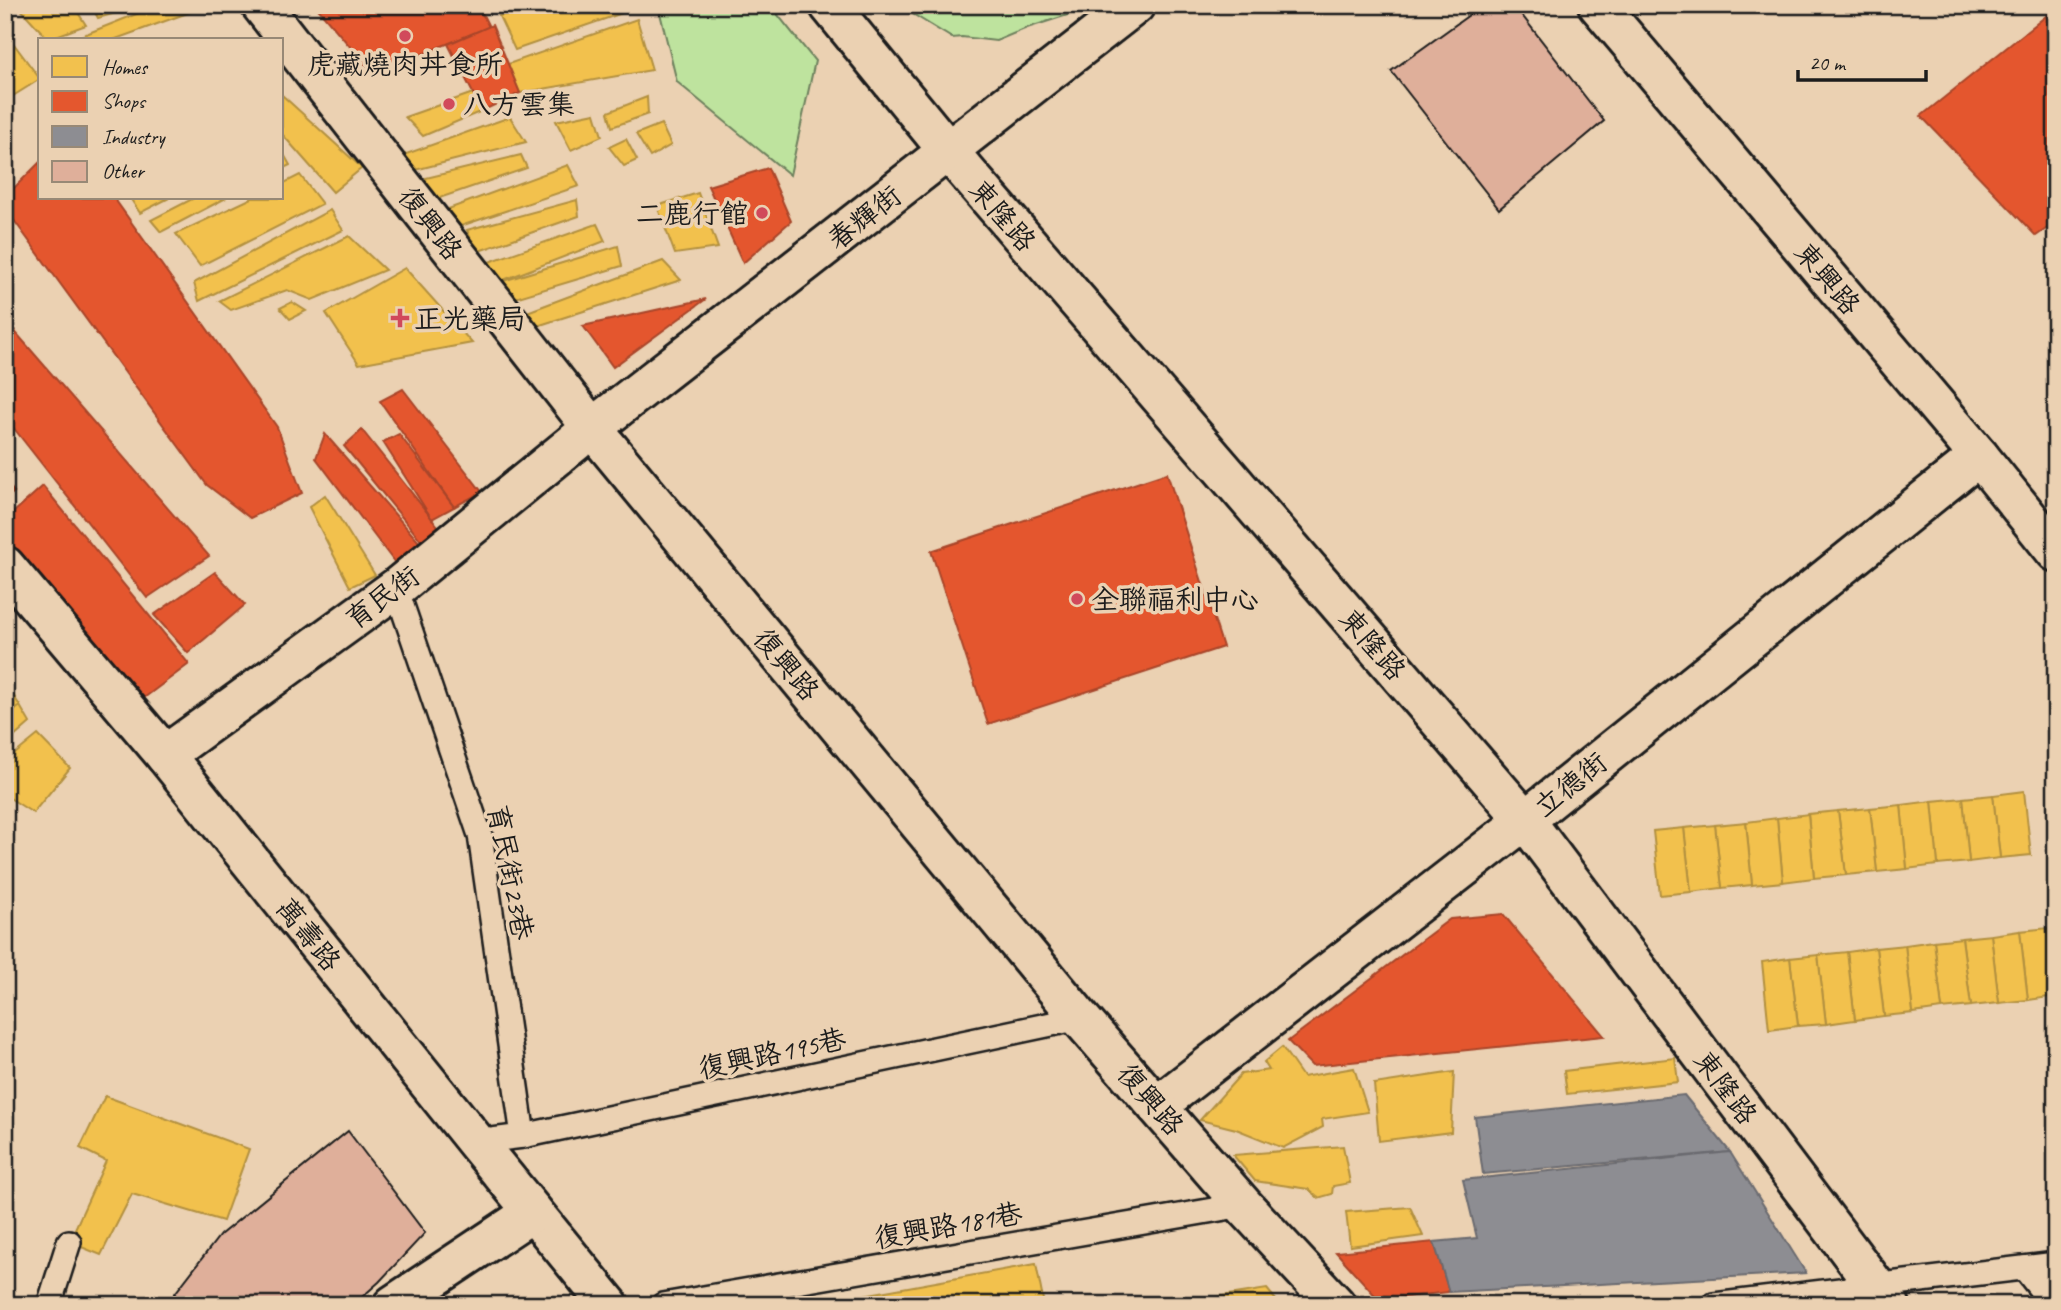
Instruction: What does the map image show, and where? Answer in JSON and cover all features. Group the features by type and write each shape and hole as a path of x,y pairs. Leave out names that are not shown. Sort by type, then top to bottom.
{"street":[{"name":"復興路","path":"261,5 592,428 1080,1018 1243,1205 1336,1305"},
{"name":"東隆路","path":"829,5 949,152 1525,820 1883,1296"},
{"name":"春輝街","path":"592,428 1135,5"},
{"name":"東興路","path":"1598,5 1979,456 2056,552"},
{"name":"育民街","path":"165,755 396,588 592,428"},
{"name":"立德街","path":"1157,1106 1525,820 1979,456"},
{"name":"萬壽路","path":"5,566 165,755 609,1305"},
{"path":"393,1305 533,1212"}],"lane":[{"name":"育民街23巷","path":"396,588 480,835 523,1136"},
{"name":"復興路195巷","path":"475,1142 523,1136 1080,1018"},
{"name":"復興路181巷","path":"663,1305 1243,1205"},
{"path":"48,1305 69,1242"},
{"path":"1714,1305 1883,1296 2056,1264"},
{"path":"2024,1268 2053,1305"}],"green space":[{"path":"658,5 770,5 815,61 790,175 677,82"},
{"path":"898,5 1089,5 1083,10 996,41 952,38"}],"building: Homes":[{"path":"17,5 73,5 86,25 47,38"},
{"path":"144,5 98,18 92,7"},
{"path":"159,5 192,5 193,11 119,38 76,38"},
{"path":"535,5 640,7 515,50 499,16"},
{"path":"637,19 652,70 520,93 508,64"},
{"path":"5,32 38,76 38,80 5,101"},
{"path":"473,93 482,111 423,136 405,117"},
{"path":"284,97 362,168 333,192 284,136"},
{"path":"647,97 648,114 612,127 608,112"},
{"path":"595,113 602,136 571,150 556,121"},
{"path":"510,117 526,142 399,174 392,159"},
{"path":"661,124 671,145 650,157 636,134"},
{"path":"626,139 637,160 624,166 609,147"},
{"path":"284,154 290,165 284,168"},
{"path":"521,155 527,168 428,202 426,178"},
{"path":"568,165 579,186 449,230 440,212"},
{"path":"300,175 322,204 200,266 176,234 248,200 284,200 284,183"},
{"path":"698,193 718,248 675,254 657,206"},
{"path":"131,200 165,200 140,213"},
{"path":"190,200 222,200 161,232 151,220"},
{"path":"577,200 579,216 476,252 467,230"},
{"path":"330,210 343,230 199,301 194,283"},
{"path":"597,224 605,241 493,284 483,264"},
{"path":"349,236 385,270 312,300 287,290 231,310 219,301"},
{"path":"618,246 622,266 512,299 493,284"},
{"path":"663,261 681,280 537,326 527,312"},
{"path":"405,268 472,343 359,364 326,313"},
{"path":"292,302 306,311 290,319 280,308"},
{"path":"325,495 375,575 350,587 309,507"},
{"path":"10,690 20,706 5,716 5,693"},
{"path":"20,706 30,723 5,745 5,719"},
{"path":"38,735 70,768 33,813 5,795 5,762"},
{"path":"2024,791 2031,855 2000,858 1993,795"},
{"path":"1993,795 2000,858 1969,862 1963,798"},
{"path":"1963,798 1969,862 1938,865 1932,801"},
{"path":"1932,801 1938,865 1907,869 1901,805"},
{"path":"1901,805 1907,869 1877,872 1870,808"},
{"path":"1870,808 1877,872 1846,875 1838,811"},
{"path":"1838,811 1846,875 1814,878 1808,814"},
{"path":"1808,814 1814,878 1783,882 1777,818"},
{"path":"1777,818 1783,882 1752,885 1746,822"},
{"path":"1746,822 1752,885 1722,888 1715,825"},
{"path":"1715,825 1722,888 1691,892 1684,828"},
{"path":"1684,828 1691,892 1660,895 1653,831"},
{"path":"2056,927 2056,990 2049,928"},
{"path":"2049,928 2056,996 2028,1000 2020,931"},
{"path":"2020,931 2028,1000 1999,1003 1991,935"},
{"path":"1991,935 1999,1003 1971,1006 1962,938"},
{"path":"1962,938 1971,1006 1942,1009 1934,941"},
{"path":"1934,941 1942,1009 1913,1013 1905,945"},
{"path":"1905,945 1913,1013 1884,1016 1876,948"},
{"path":"1876,948 1884,1016 1855,1020 1847,952"},
{"path":"1847,952 1855,1020 1826,1024 1818,955"},
{"path":"1818,955 1826,1024 1798,1026 1790,958"},
{"path":"1790,958 1798,1026 1769,1030 1762,962"},
{"path":"1282,1047 1303,1077 1354,1068 1368,1112 1322,1119 1323,1127 1283,1148 1236,1129 1200,1120 1241,1074 1269,1070 1264,1062"},
{"path":"1675,1058 1678,1082 1567,1094 1564,1071"},
{"path":"1454,1072 1451,1132 1379,1141 1374,1084"},
{"path":"105,1096 249,1149 223,1221 132,1194 101,1255 69,1242 106,1161 80,1148"},
{"path":"1343,1146 1350,1183 1333,1186 1332,1194 1318,1198 1308,1189 1255,1181 1233,1155"},
{"path":"1410,1207 1423,1236 1350,1246 1346,1212"},
{"path":"1036,1264 1044,1305 808,1305"},
{"path":"1267,1289 1280,1305 1164,1305"}],"building: Shops":[{"name":"虎藏燒肉丼食所","path":"315,5 478,5 489,27 373,74"},
{"path":"2056,8 2056,222 2036,236 1921,116"},
{"path":"492,25 520,93 482,111 448,44"},
{"path":"38,164 38,200 115,200 277,427 302,493 250,518 207,485 5,208 5,197"},
{"path":"768,168 791,221 743,263 708,186"},
{"path":"706,299 613,367 583,326"},
{"path":"5,320 209,556 147,598 5,417"},
{"path":"403,389 482,492 454,507 380,401"},
{"path":"362,430 445,535 427,548 344,446"},
{"path":"325,434 419,542 398,567 316,458"},
{"path":"399,434 454,507 432,519 383,442"},
{"name":"全聯福利中心","path":"1167,473 1223,647 988,724 931,551"},
{"path":"5,481 14,492 5,500"},
{"path":"43,486 189,664 136,704 5,551 5,520"},
{"path":"215,572 245,605 188,653 154,615"},
{"path":"1503,914 1604,1036 1312,1066 1288,1041 1450,919"},
{"path":"1434,1242 1449,1292 1379,1300 1336,1252"}],"building: Industry":[{"path":"1684,1095 1730,1152 1483,1174 1475,1117"},
{"path":"1730,1152 1806,1273 1449,1292 1434,1242 1477,1238 1463,1180"}],"building: Other":[{"path":"1483,5 1514,5 1604,121 1499,209 1391,71"},
{"path":"348,1131 425,1233 379,1282 353,1305 166,1305 220,1235"}],"place":[{"name":"虎藏燒肉丼食所","path":"405,36"},
{"name":"八方雲集","path":"449,104"},
{"name":"二鹿行館","path":"762,213"},
{"name":"正光藥局","path":"400,318"},
{"name":"全聯福利中心","path":"1077,599"}]}
